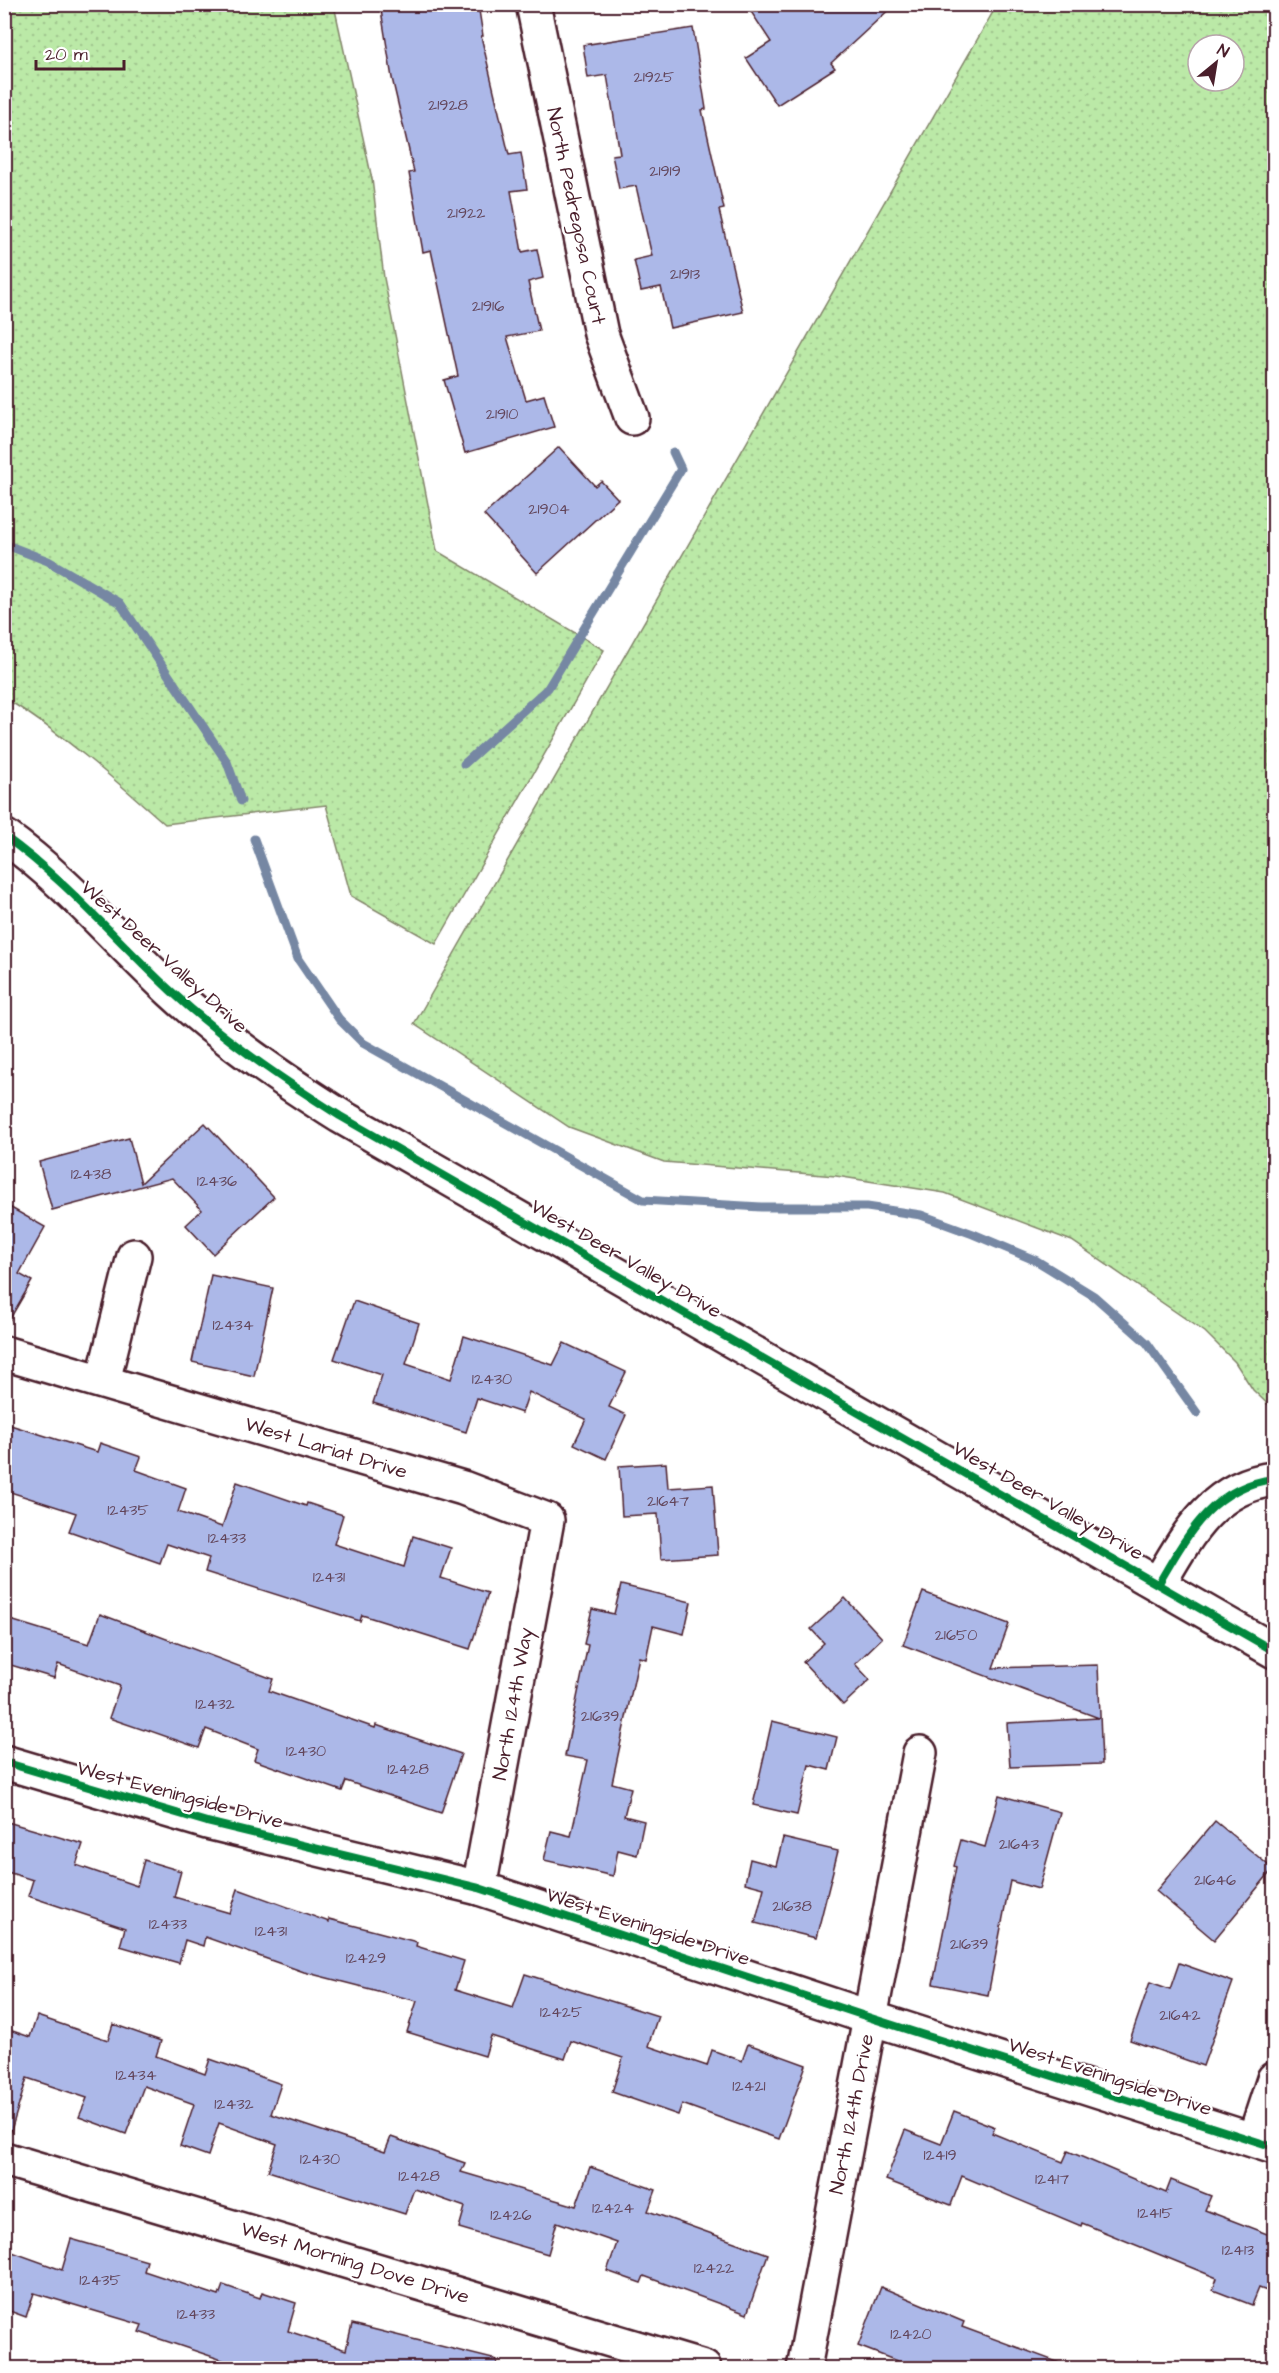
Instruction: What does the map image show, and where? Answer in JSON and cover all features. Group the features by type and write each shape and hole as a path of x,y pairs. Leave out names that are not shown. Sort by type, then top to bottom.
{"street":[{"name":"North Pedregosa Court","path":"541,6 601,334 632,418"},
{"name":"West Deer Valley Drive","path":"4,836 58,882 210,1026 265,1068 340,1116 1275,1650"},
{"path":"103,1381 134,1256"},
{"name":"West Lariat Drive","path":"4,1353 463,1488 547,1520"},
{"path":"1159,1583 1188,1535 1206,1512 1241,1488 1275,1479"},
{"name":"North 124th Way","path":"479,1888 547,1520"},
{"name":"North 124th Drive","path":"804,2368 920,1753"},
{"name":"West Eveningside Drive","path":"4,1762 207,1822 479,1888 871,2018 1264,2143"},
{"path":"1264,2143 1275,2079"},
{"name":"West Morning Dove Drive","path":"4,2159 704,2368"}],"green space":[{"path":"4,5 334,5 372,179 384,278 437,551 604,650 436,944 351,896 326,805 165,824 107,773 5,698"},
{"path":"997,5 1274,5 1274,1410 1253,1390 1235,1362 1205,1332 1072,1241 945,1193 836,1176 664,1162 569,1127 414,1024"}],"building":[{"path":"380,4 478,4 483,36 481,36 509,155 521,153 527,189 511,191 522,252 537,249 543,278 528,282 539,331 507,337 526,400 544,395 554,427 465,453 444,380 458,376 431,250 423,252 409,173 414,172 392,78"},
{"path":"746,4 895,4 831,63 835,68 777,105 746,58 771,42"},
{"path":"693,28 706,109 702,110 724,209 719,210 743,312 670,328 661,287 641,291 634,260 652,256 636,186 619,189 612,155 620,154 607,75 588,78 583,45"},
{"path":"559,447 595,486 601,481 618,499 537,573 484,515"},
{"path":"205,1123 274,1197 213,1254 186,1225 202,1210 172,1178 52,1210 39,1162 129,1138 141,1183"},
{"path":"4,1204 45,1227 19,1274 32,1281 4,1329"},
{"path":"211,1275 273,1288 254,1376 192,1362"},
{"path":"354,1301 419,1323 406,1364 451,1379 464,1336 553,1365 564,1343 626,1372 609,1407 626,1415 606,1459 574,1444 586,1419 529,1392 522,1413 477,1398 466,1432 373,1403 382,1375 334,1359"},
{"path":"4,1423 97,1452 100,1443 141,1457 136,1470 186,1488 178,1512 222,1527 237,1482 306,1506 307,1503 343,1515 334,1544 404,1567 413,1536 451,1548 441,1578 488,1593 470,1649 362,1615 360,1621 205,1572 209,1558 167,1544 160,1563 69,1531 76,1513 4,1490"},
{"path":"666,1463 668,1488 713,1485 718,1555 661,1559 658,1514 622,1516 619,1466"},
{"path":"621,1585 691,1602 684,1634 653,1626 646,1659 639,1657 612,1783 631,1788 624,1816 644,1821 637,1855 618,1850 613,1876 544,1860 551,1831 571,1836 588,1760 565,1756 588,1645 584,1644 592,1609 614,1614"},
{"path":"923,1592 1009,1624 993,1668 1098,1665 1102,1764 1010,1767 1007,1723 1099,1718 903,1645"},
{"path":"845,1598 882,1638 855,1664 870,1680 843,1705 803,1662 824,1643 811,1629"},
{"path":"100,1614 273,1679 269,1691 375,1728 376,1725 461,1754 441,1813 346,1781 342,1791 254,1760 258,1749 206,1729 199,1748 109,1718 120,1686 58,1664 54,1678 4,1663 4,1618 89,1644"},
{"path":"772,1721 837,1737 829,1770 809,1765 797,1815 753,1805"},
{"path":"999,1795 1060,1812 1039,1889 1010,1881 988,1995 933,1984 956,1867 954,1866 961,1840 985,1847"},
{"path":"4,1821 83,1844 76,1865 137,1886 144,1860 181,1871 174,1897 230,1913 238,1889 329,1922 329,1919 417,1942 416,1946 464,1961 455,1990 513,2008 525,1974 658,2016 648,2046 707,2066 712,2050 742,2061 748,2044 806,2065 779,2139 682,2104 678,2115 612,2092 623,2058 571,2041 565,2059 491,2036 485,2056 407,2032 417,2001 304,1972 205,1937 203,1946 185,1940 179,1963 120,1946 125,1928 28,1896 33,1880 4,1871"},
{"path":"1215,1821 1273,1869 1214,1940 1156,1891"},
{"path":"783,1838 838,1851 816,1938 755,1923 764,1888 745,1883 750,1859 776,1866"},
{"path":"1179,1963 1233,1982 1203,2066 1130,2040 1150,1982 1170,1989"},
{"path":"37,2016 108,2040 113,2024 161,2041 156,2056 205,2074 210,2059 281,2084 271,2114 385,2152 391,2137 465,2163 461,2172 576,2206 590,2167 656,2190 648,2211 768,2254 747,2314 644,2276 641,2283 607,2271 617,2243 557,2222 548,2254 459,2228 465,2207 414,2189 405,2214 268,2171 277,2144 219,2123 208,2156 180,2146 194,2104 144,2086 126,2134 79,2117 87,2098 27,2078 10,2134 4,2133 4,2028 30,2037"},
{"path":"954,2111 995,2127 992,2133 1063,2162 1068,2151 1166,2193 1171,2180 1211,2196 1205,2210 1275,2237 1275,2294 1259,2288 1252,2305 1213,2290 1217,2278 1082,2223 1081,2226 962,2176 951,2205 886,2180 905,2130 941,2144"},
{"path":"71,2239 147,2261 144,2271 219,2296 223,2285 260,2298 262,2292 296,2303 288,2331 346,2350 352,2324 497,2360 496,2368 246,2368 139,2332 142,2325 34,2293 26,2317 4,2309 4,2249 62,2270"},
{"path":"881,2287 964,2322 962,2327 1068,2366 1068,2368 915,2368 858,2346"}],"waterway":[{"path":"464,764 548,688 681,469 673,452"},
{"path":"4,544 48,561 120,603 227,762 241,801"},
{"path":"254,839 298,959 339,1019 363,1043 643,1200 761,1207 867,1207 921,1215 1037,1261 1094,1296 1147,1343 1197,1413"}],"cycle path":[{"path":"4,836 70,891 191,1009 252,1057 318,1102 1274,1651"},
{"path":"1159,1583 1180,1547 1218,1502 1234,1491 1274,1479"},
{"path":"4,1762 207,1822 479,1888 871,2018 1274,2147"}]}
